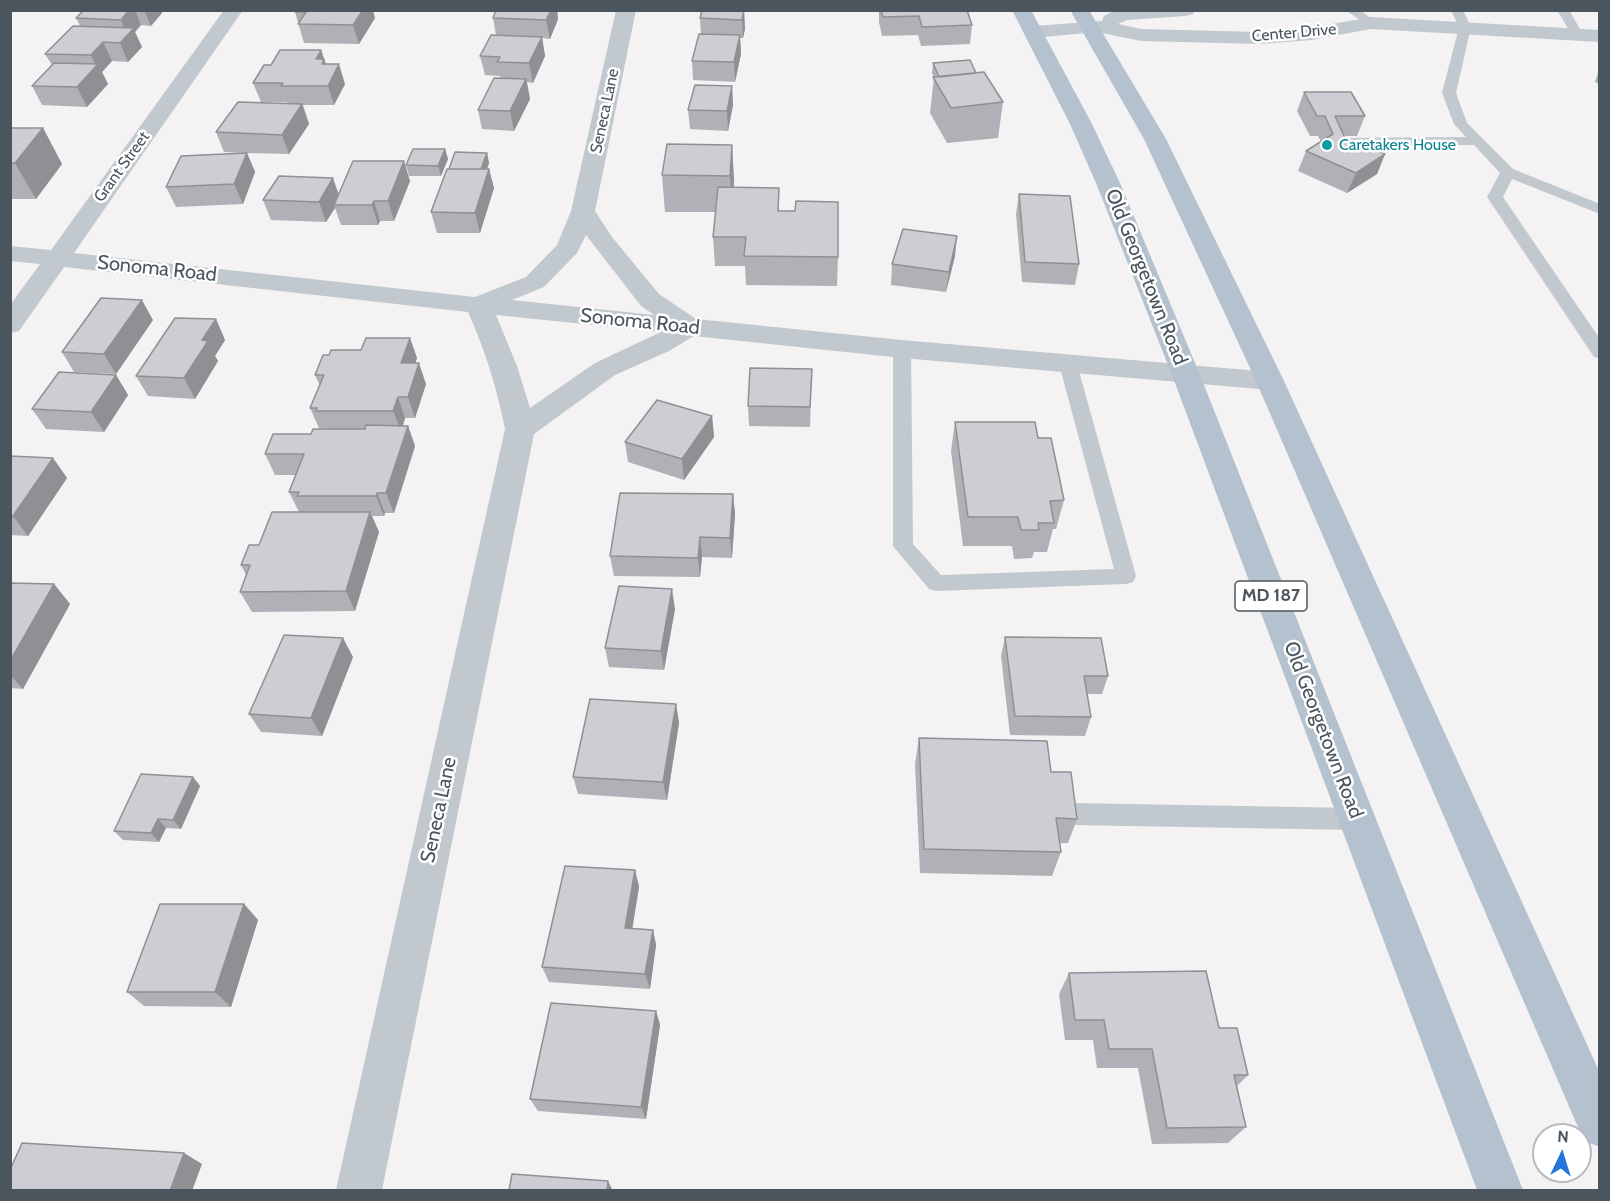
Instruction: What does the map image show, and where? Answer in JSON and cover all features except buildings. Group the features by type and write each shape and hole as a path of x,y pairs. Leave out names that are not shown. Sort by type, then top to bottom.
{"main road":[{"name":"Old Georgetown Road","path":"1027,21 1108,183 1186,375 1500,1191"},
{"path":"1089,21 1155,139 1270,381 1599,1125"}],"street":[{"name":"Grant Street","path":"10,324 234,10"},
{"name":"Seneca Lane","path":"359,1191 520,429 510,384 498,347 478,305 535,282 568,248 583,211 626,10"},
{"name":"Center Drive","path":"1027,21 1089,21 1123,14 1186,10"},
{"path":"1534,13 1564,13 1599,19"},
{"path":"1195,36 1210,29 1215,19"},
{"path":"1288,19 1301,35"},
{"name":"Center Drive","path":"1089,21 1141,35 1260,38 1301,35 1371,23 1461,19 1599,36"},
{"path":"520,429 605,369 659,345 689,327 650,300 602,241 583,211"},
{"name":"Sonoma Road","path":"10,253 902,349 1270,381"}],"lane":[{"path":"1352,10 1371,23"},
{"path":"1564,13 1578,34"},
{"path":"1461,19 1449,93 1461,124 1475,141 1508,172 1599,210"},
{"path":"1340,142 1475,141"},
{"path":"1508,172 1495,197 1599,353"},
{"path":"902,349 903,546 936,583 1126,576 1068,364"},
{"path":"1070,814 1356,819"}],"place":[{"name":"Caretakers House","path":"1327,145"}]}
